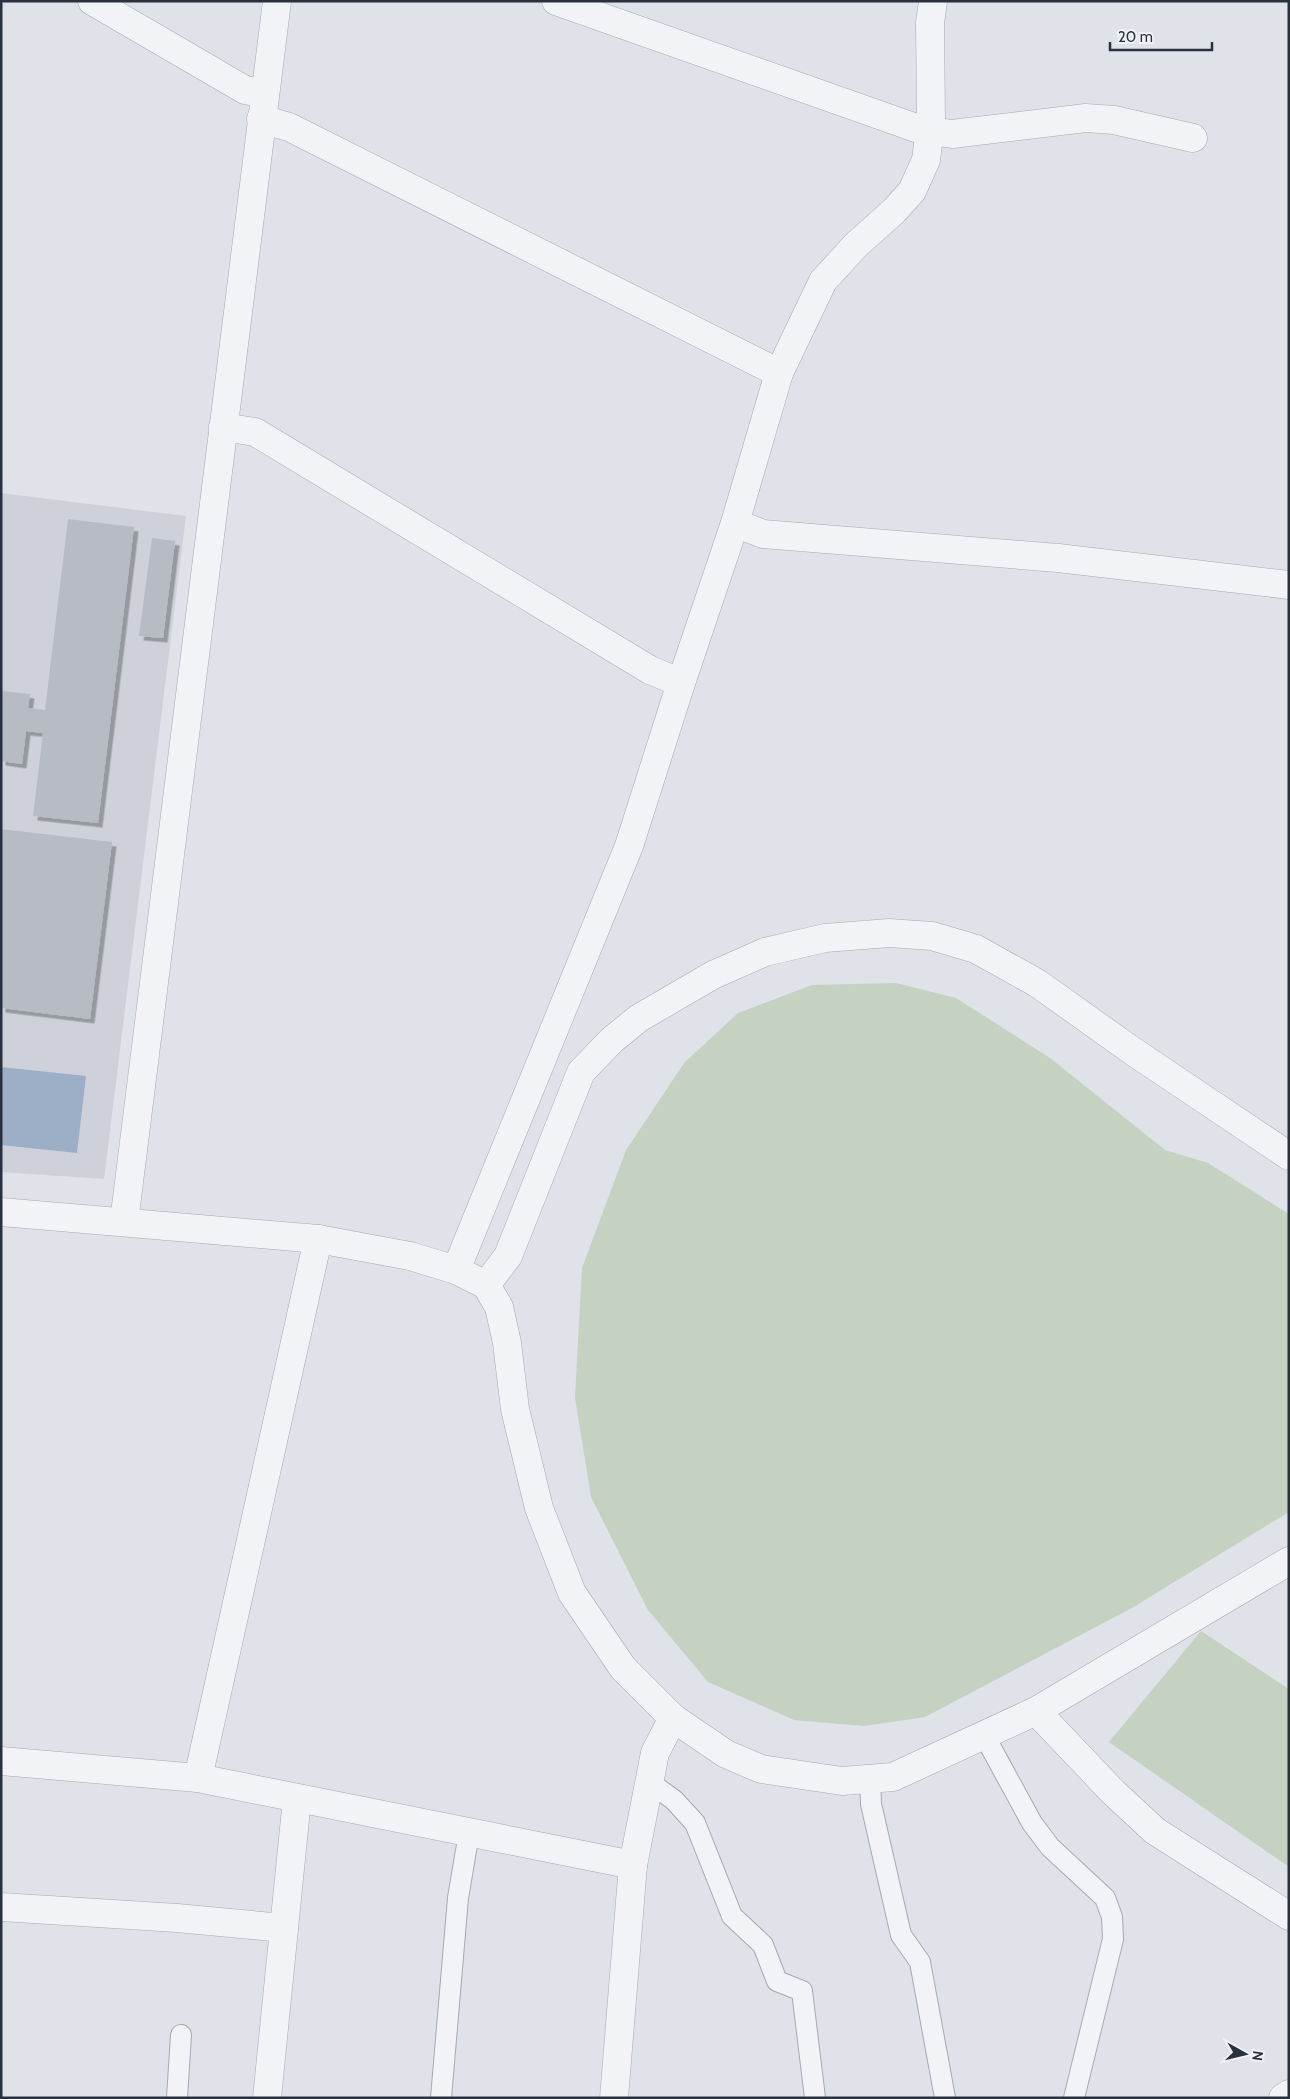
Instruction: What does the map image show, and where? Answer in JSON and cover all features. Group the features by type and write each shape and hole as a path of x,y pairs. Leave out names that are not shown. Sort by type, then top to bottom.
{"street":[{"path":"92,1 245,90 289,127 779,373"},
{"path":"124,1222 263,107 278,1"},
{"path":"556,1 919,129 952,134 1086,118 1114,120 1193,138"},
{"path":"456,1270 629,846 735,523 779,373 824,281 856,245 894,211 912,191 926,160 931,120 930,23 933,1"},
{"path":"223,427 255,432 650,670 681,683"},
{"path":"735,523 763,534 1058,558 1289,585"},
{"path":"486,1285 508,1256 581,1072 587,1065 612,1040 639,1018 713,975 766,952 825,938 889,932 932,936 976,949 1037,983 1134,1052 1289,1156"},
{"path":"1,1212 318,1239 410,1256 456,1270 486,1285 499,1308 501,1316 507,1343 515,1409 539,1508 572,1593 623,1668 673,1718 726,1754 760,1769 842,1780 894,1777 1036,1712 1289,1561"},
{"path":"198,1778 318,1239"},
{"path":"1036,1712 1113,1792 1155,1831 1289,1916"},
{"path":"614,2098 633,1865 655,1753 673,1718"},
{"path":"1,1761 198,1778 633,1865"},
{"path":"267,2098 297,1799"},
{"path":"1,1907 177,1918 284,1928"},
{"path":"1283,2098 1289,2094"}],"lane":[{"path":"984,1735 1032,1823 1050,1847 1105,1898 1112,1917 1113,1940 1074,2098"},
{"path":"870,1778 871,1804 901,1936 920,1962 945,2098"},
{"path":"649,1782 674,1800 695,1823 732,1916 763,1945 777,1981 802,1992 815,2098"},
{"path":"441,2098 458,1898 468,1832"},
{"path":"177,2098 180,2035"}],"shaded area":[{"path":"1,493 186,516 104,1179 1,1172"}],"green space":[{"path":"896,983 956,998 1050,1058 1165,1150 1208,1163 1289,1214 1289,1512 1130,1609 925,1717 864,1726 794,1720 708,1682 648,1610 591,1497 575,1398 582,1268 626,1150 684,1063 738,1013 812,985"},
{"path":"1201,1631 1289,1689 1289,1867 1109,1742"}],"water":[{"path":"1,1067 86,1076 77,1153 1,1145"}],"building":[{"path":"68,519 134,527 98,823 33,816 43,733 26,731 22,764 1,761 1,691 30,694 28,708 45,710"},
{"path":"152,538 175,541 163,638 139,636"},
{"path":"1,829 112,842 90,1019 1,1008"}]}
